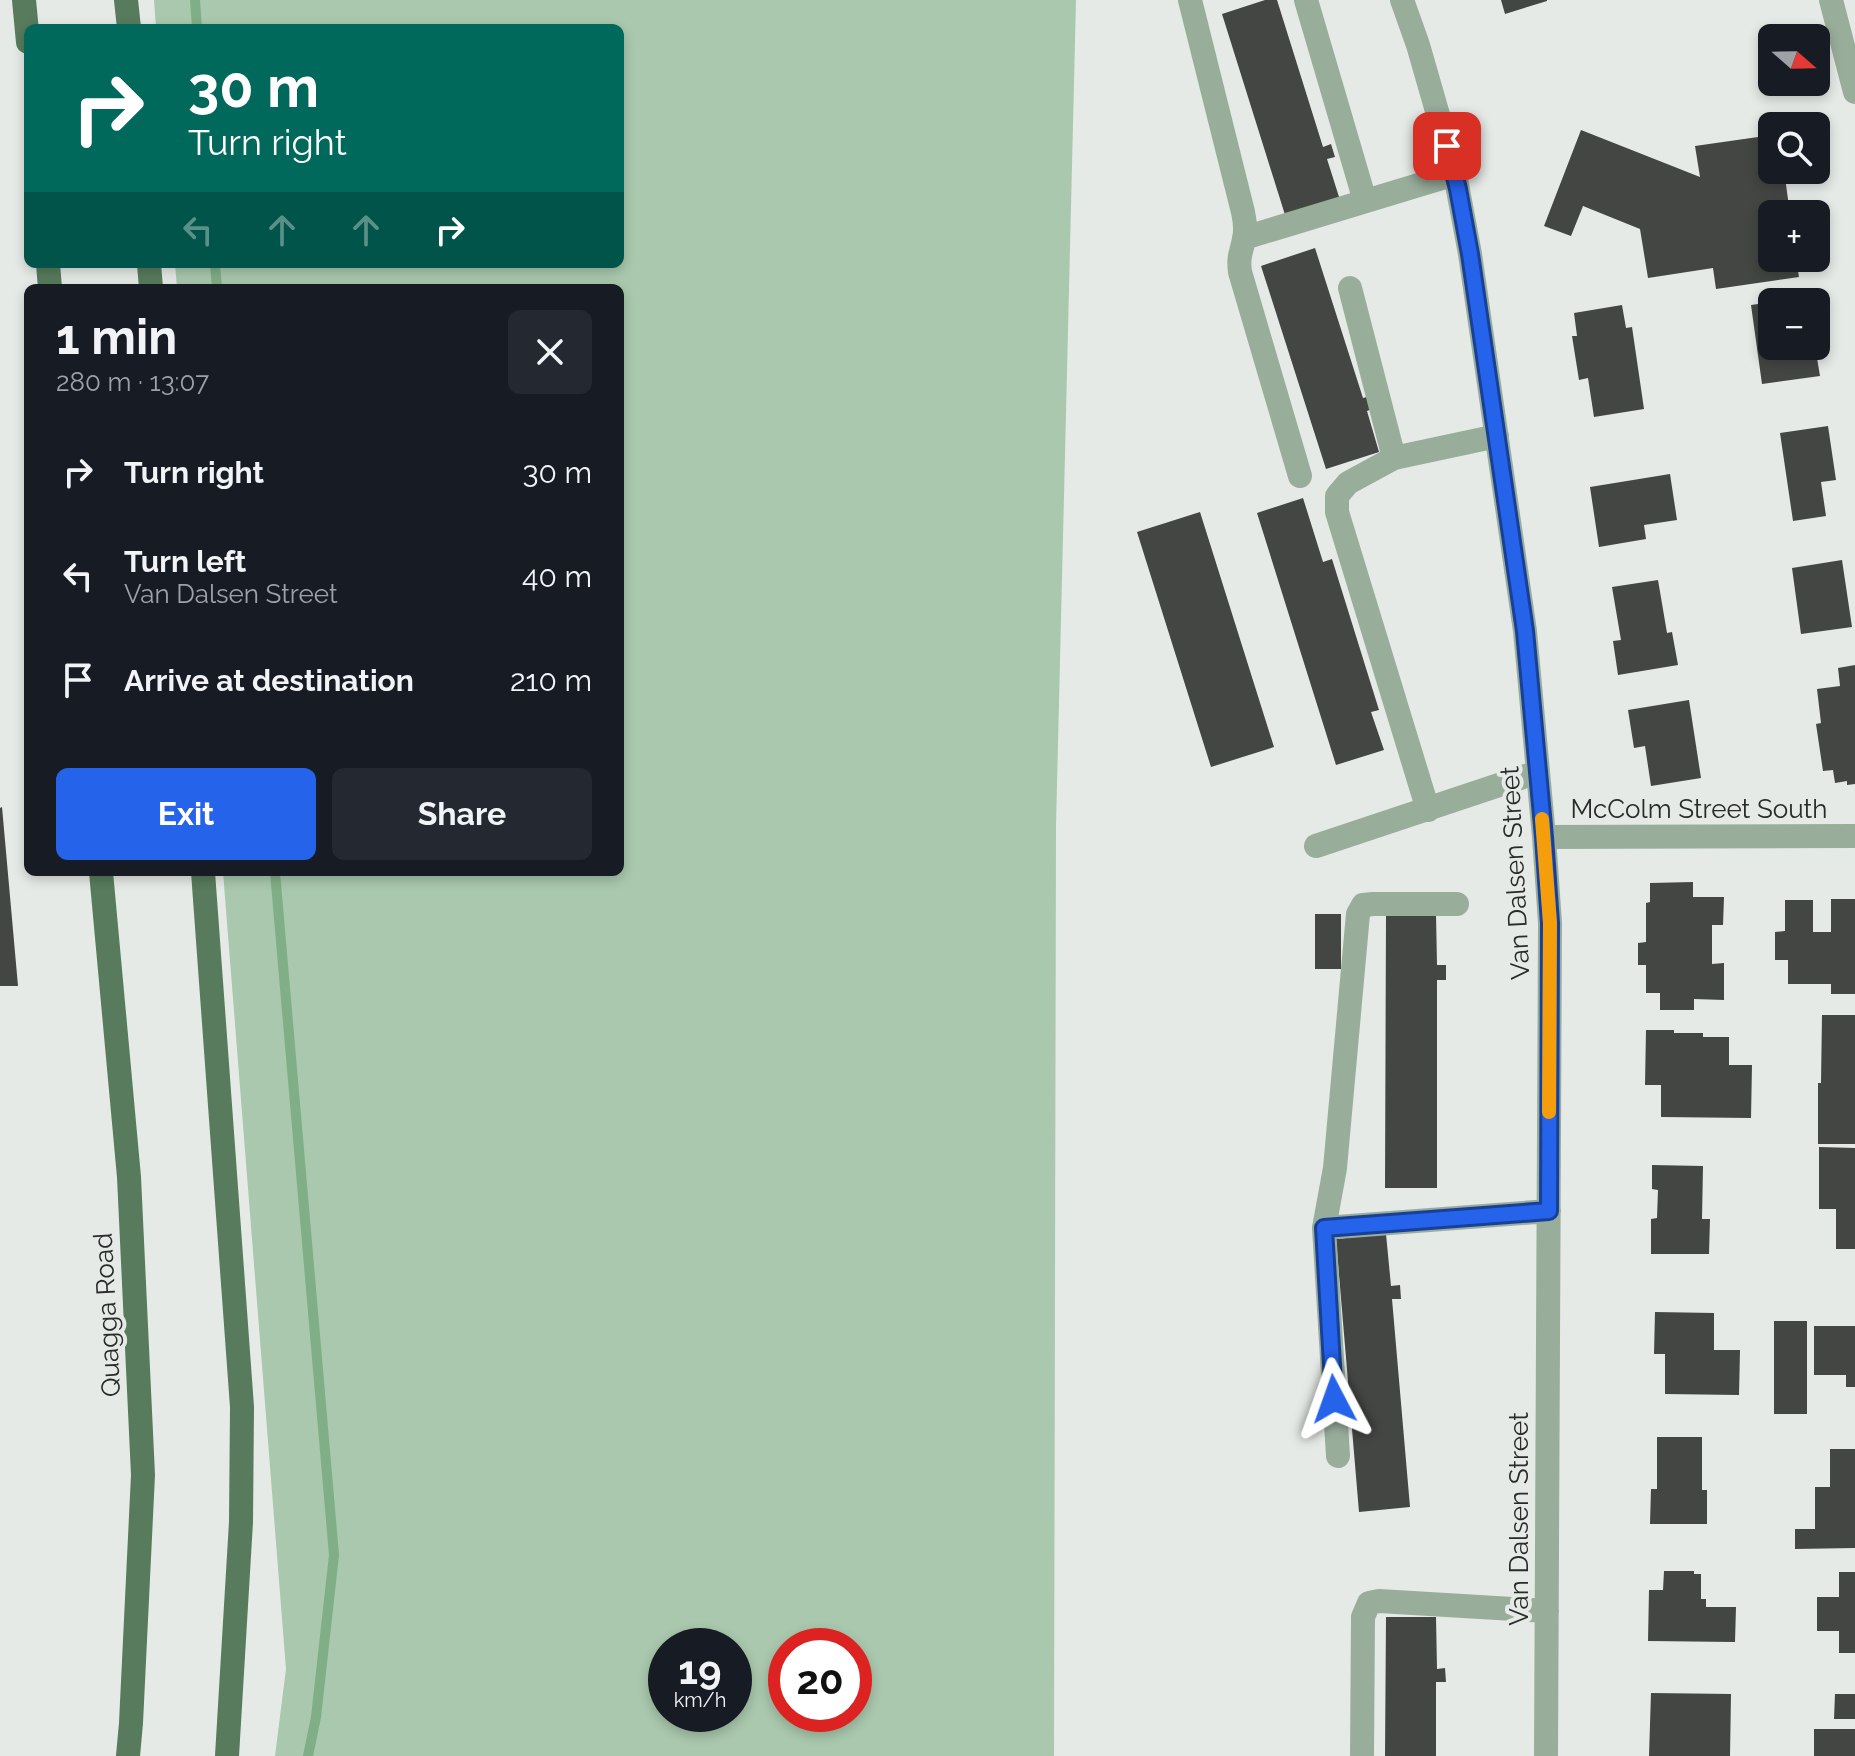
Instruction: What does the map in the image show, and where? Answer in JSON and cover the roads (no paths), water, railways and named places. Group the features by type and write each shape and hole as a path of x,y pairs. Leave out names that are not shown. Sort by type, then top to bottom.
{"main road":[{"path":"24,0 26,24"},
{"path":"126,0 129,24"},
{"name":"Quagga Road","path":"101,876 129,1177 143,1475 128,1756"},
{"path":"203,876 242,1407 241,1522 227,1756"}],"street":[{"path":"1190,0 1243,212 1244,238 1238,256 1240,272 1300,476"},
{"path":"1306,0 1365,201"},
{"name":"Van Dalsen Street","path":"1402,0 1455,174 1470,254 1525,631 1544,837 1550,923 1546,1756"},
{"path":"1831,0 1855,92"},
{"path":"1244,238 1455,174"},
{"path":"1350,288 1394,458"},
{"path":"1428,810 1337,512 1337,496 1348,483 1394,458 1497,436"},
{"path":"1316,846 1538,772"},
{"name":"McColm Street South","path":"1544,837 1855,836"},
{"path":"1338,1456 1324,1228 1335,1168 1358,914 1363,905 1457,904"},
{"path":"1324,1228 1549,1211"},
{"path":"1362,1756 1363,1617 1369,1603 1379,1601 1547,1611"}],"waterway":[{"path":"195,0 197,24"},
{"path":"215,268 217,284"},
{"path":"275,876 334,1555 316,1717 308,1756"}]}
